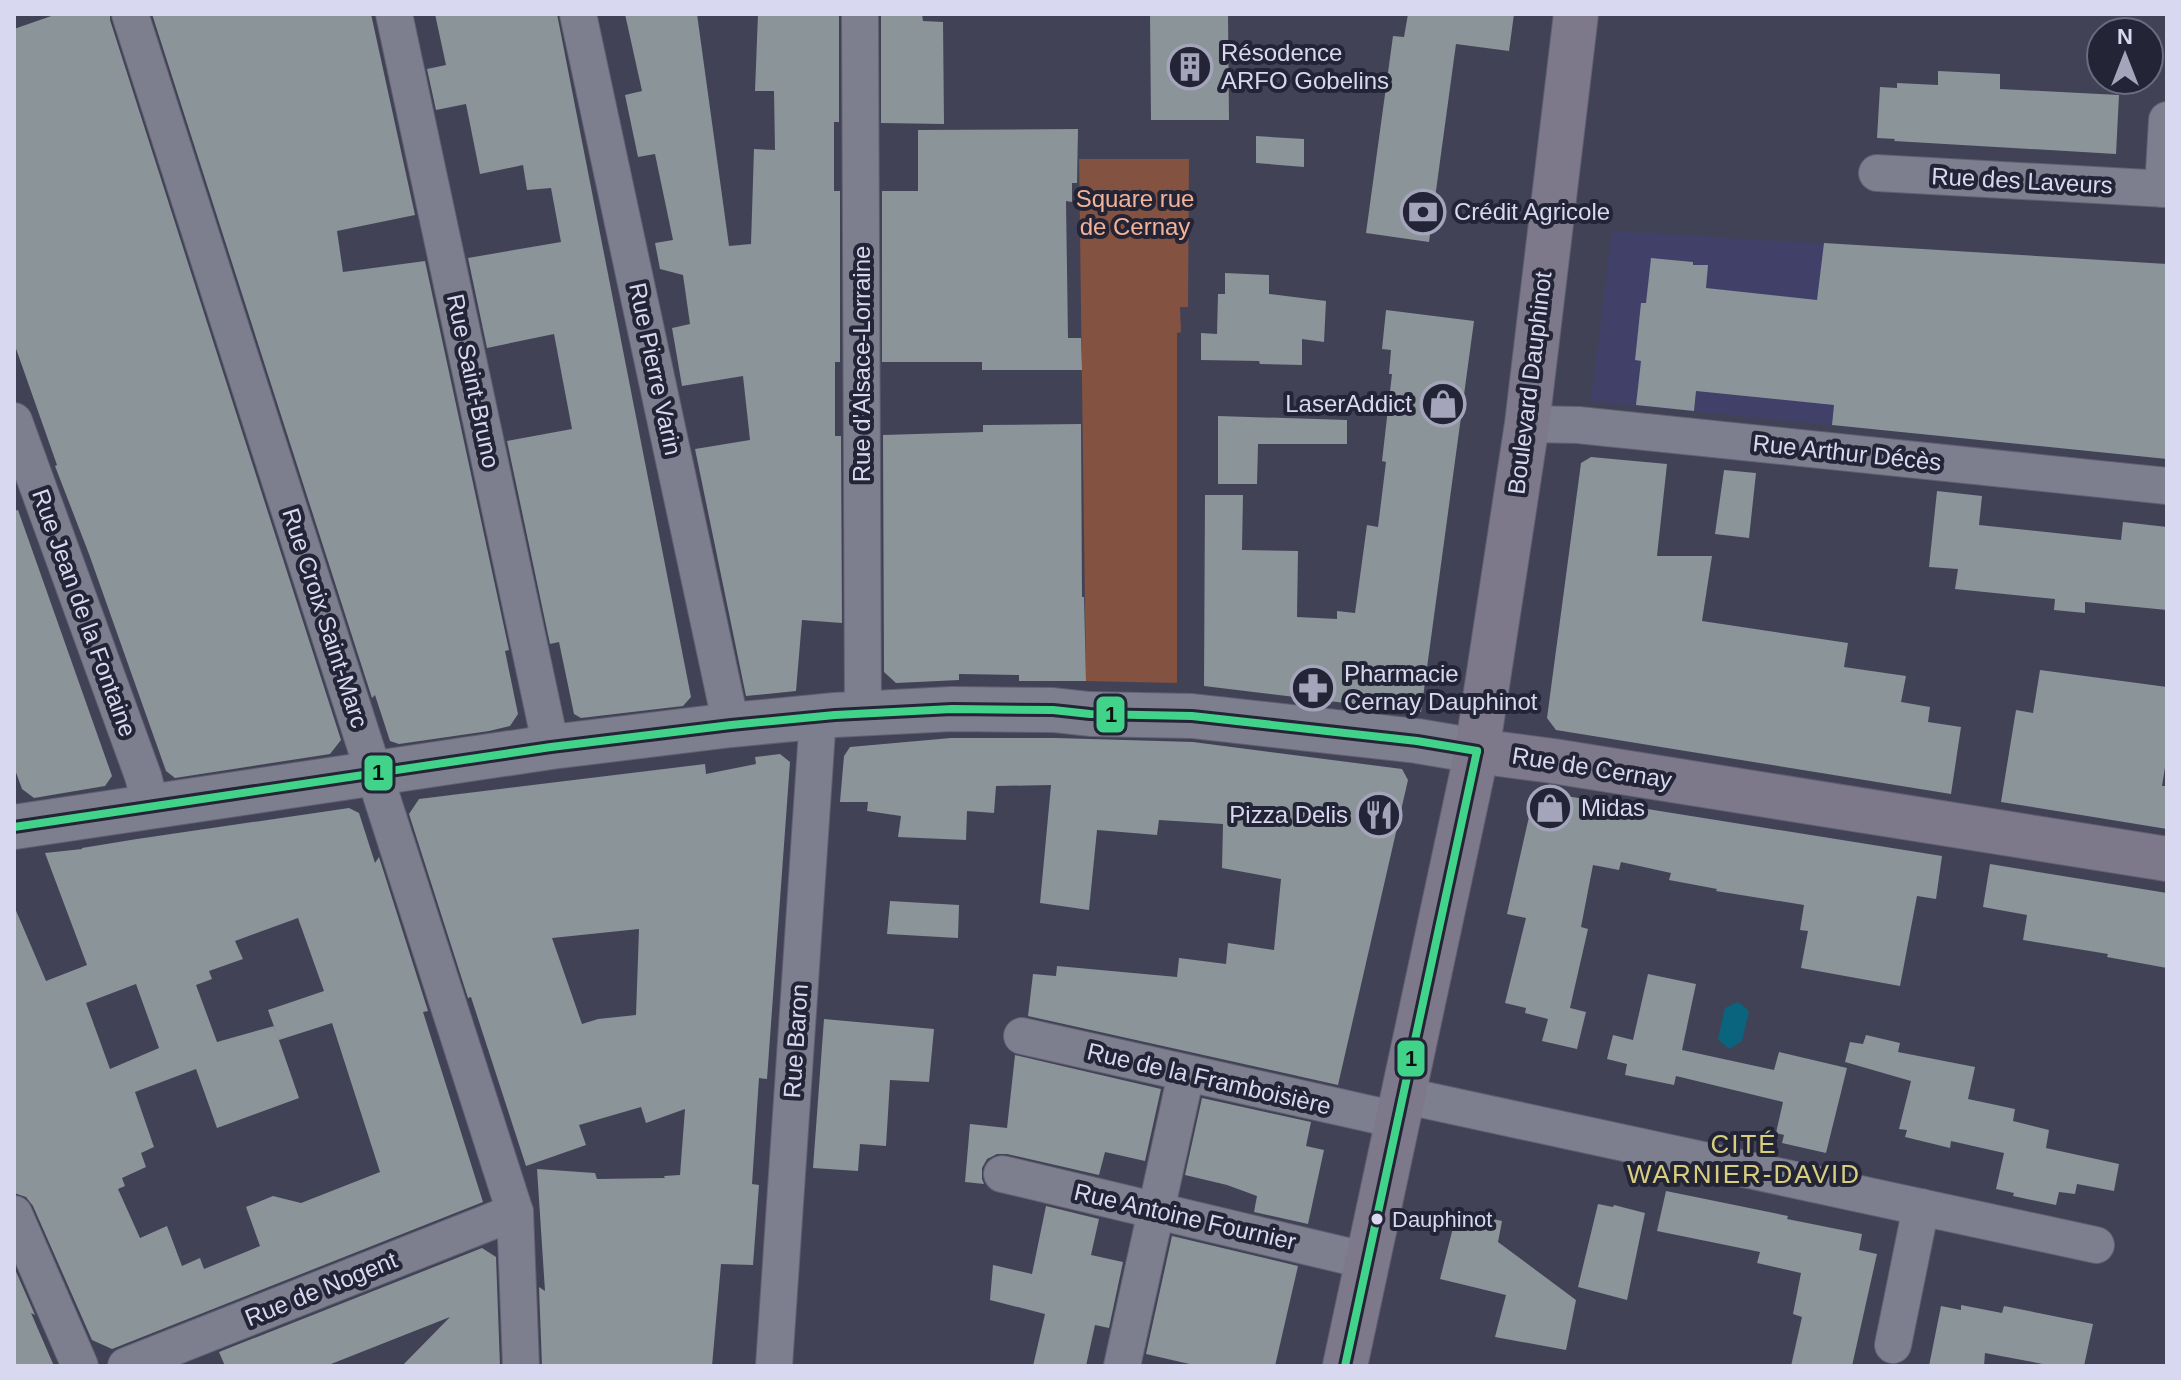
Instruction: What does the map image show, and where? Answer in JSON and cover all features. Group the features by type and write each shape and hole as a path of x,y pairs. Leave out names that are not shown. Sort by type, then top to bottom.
{"main road":[{"name":"Boulevard Dauphinot","path":"1345,1366 1477,751 1527,424 1576,14"},
{"name":"Rue de Cernay","path":"14,827 551,747 731,725 818,716 952,709 1053,710 1090,714 1192,716 1417,741 2167,859"}],"street":[{"name":"Rue Croix Saint-Marc","path":"130,14 515,1212 521,1366"},
{"name":"Rue Saint-Bruno","path":"394,14 551,747"},
{"name":"Rue Pierre Varin","path":"578,14 731,725"},
{"name":"Rue d'Alsace-Lorraine","path":"860,14 863,714"},
{"path":"2165,189 2167,120"},
{"name":"Rue des Laveurs","path":"1877,173 2165,189"},
{"name":"Rue Jean de la Fontaine","path":"14,421 143,776 151,806"},
{"name":"Rue Arthur Décès","path":"1527,424 1578,425 2167,486"},
{"name":"Rue Baron","path":"774,1366 818,716"},
{"name":"Rue de la Framboisière","path":"1022,1036 1186,1074 1400,1108 1921,1207 2096,1245"},
{"path":"1122,1366 1186,1074"},
{"name":"Rue Antoine Fournier","path":"1002,1174 1368,1261"},
{"path":"1893,1345 1921,1207"},
{"name":"Rue de Nogent","path":"126,1366 515,1212"},
{"path":"14,1214 80,1366"}],"shaded area":[{"path":"1612,231 2167,264 2167,459 1591,401"}],"green space":[{"name":"Square rue de Cernay","path":"1079,159 1189,159 1188,307 1180,307 1181,332 1177,333 1177,683 1086,681"}],"water":[{"path":"1738,1002 1749,1011 1742,1041 1729,1049 1718,1039 1725,1008"}],"building":[{"path":"57,14 110,14 341,740 330,754 175,778 166,771 55,466 14,343 14,29"},
{"path":"152,14 371,14 415,215 337,231 343,272 425,261 509,650 505,651 518,714 510,726 399,744 390,741 375,695 372,698"},
{"path":"435,14 557,14 691,697 683,706 581,718 574,714 559,642 550,644 507,441 572,429 554,334 487,348 468,258 561,242 551,188 527,190 523,165 480,174 466,104 436,110 427,69 446,65"},
{"path":"625,14 697,14 729,246 751,244 754,149 775,150 774,91 755,91 758,14 839,14 839,122 834,122 834,191 840,191 840,362 835,362 835,436 841,436 842,623 802,620 796,691 746,696 695,449 750,440 743,376 682,386 672,328 690,324 683,275 660,269 655,243 673,240 655,154 638,157 625,95 642,91"},
{"path":"881,14 922,14 923,21 943,22 944,124 881,123"},
{"name":"Résodence ARFO Gobelins","path":"1150,14 1228,14 1229,120 1151,120"},
{"path":"1408,14 1514,14 1509,51 1456,44 1429,242 1366,233 1393,36 1404,37"},
{"path":"1938,71 2000,74 2000,89 2119,96 2116,154 1877,138 1880,87 1897,88 1897,83 1938,85"},
{"path":"1078,129 1077,183 1072,183 1072,202 1066,201 1068,338 1081,338 1082,370 982,370 982,362 882,362 882,191 918,191 918,130"},
{"path":"1256,136 1304,139 1304,167 1256,163"},
{"path":"1824,243 2167,264 2167,459 1832,425 1834,405 1696,391 1694,411 1636,405 1641,361 1635,360 1641,303 1646,303 1651,258 1708,265 1706,288 1817,300"},
{"path":"1225,273 1269,275 1269,294 1326,301 1324,342 1302,339 1302,365 1201,360 1201,333 1217,334 1218,294 1225,294"},
{"path":"1386,310 1474,321 1421,712 1204,686 1205,495 1243,495 1242,550 1298,551 1297,617 1337,619 1337,611 1355,613 1367,525 1378,527 1386,462 1382,461 1392,374 1389,374 1391,350 1382,349"},
{"path":"1218,416 1347,420 1347,444 1258,444 1257,484 1218,484"},
{"path":"1081,424 1086,681 1019,681 1019,675 959,674 959,680 896,683 884,672 883,435 983,432 983,425"},
{"path":"1591,457 1667,464 1657,556 1712,556 1702,621 1848,643 1844,667 1906,676 1901,702 1930,707 1928,722 1961,727 1951,794 1556,730 1547,718 1581,463"},
{"path":"1724,470 1756,473 1749,538 1715,534"},
{"path":"1937,491 1982,496 1979,525 2121,540 2123,522 2167,527 2167,610 2085,602 2085,613 2054,610 2055,599 1955,589 1958,569 1929,567"},
{"path":"18,510 112,776 105,786 34,798 22,789 14,767 14,511"},
{"path":"2040,670 2167,687 2167,755 2162,786 2167,786 2167,829 2001,802 2016,710 2033,713"},
{"path":"951,738 1193,742 1402,769 1408,780 1338,1085 1028,1016 1033,974 1056,976 1057,966 1177,977 1179,958 1226,964 1228,943 1274,950 1281,879 1222,868 1223,824 1159,820 1157,835 1097,830 1089,910 1040,903 1051,785 996,786 994,813 967,811 966,840 898,837 901,816 867,811 868,802 840,802 844,756 850,747"},
{"path":"780,754 790,762 767,1079 759,1078 752,1184 759,1185 753,1265 721,1264 712,1366 542,1366 539,1287 545,1291 537,1169 595,1173 597,1179 680,1175 685,1109 646,1123 641,1107 579,1125 586,1145 526,1166 409,814 419,799 705,764 706,774 756,764 755,757","holes":["639,929 636,1015 582,1024 552,938"]},
{"path":"1541,792 1942,856 1936,899 1917,896 1900,986 1801,968 1808,931 1800,930 1804,905 1669,880 1671,873 1621,862 1619,870 1593,865 1581,927 1588,929 1570,1008 1586,1012 1577,1049 1542,1041 1548,1019 1525,1013 1526,1008 1505,1003 1526,918 1507,914 1533,799"},
{"path":"349,808 359,813 375,863 379,857 428,1011 423,1012 483,1202 112,1349 92,1340 33,1206 26,1197 14,1193 14,906 46,981 87,965 45,853","holes":["298,918 324,991 268,1010 274,1026 217,1042 196,985 212,979 209,971 243,959 235,941","136,984 159,1048 110,1069 86,1003","332,1023 380,1172 301,1203 273,1196 246,1207 260,1246 204,1269 200,1258 182,1266 167,1226 140,1238 118,1189 125,1186 122,1178 146,1167 141,1153 154,1147 135,1092 196,1069 217,1128 299,1098 276,1033 279,1040"]},
{"path":"1990,864 2167,893 2167,968 2107,957 2108,954 2023,940 2027,915 1983,907"},
{"path":"890,901 959,905 958,938 887,934"},
{"path":"1648,974 1696,984 1682,1050 1774,1070 1779,1052 1847,1068 1826,1153 1782,1143 1784,1135 1776,1133 1783,1102 1676,1076 1674,1085 1625,1075 1627,1064 1607,1059 1613,1035 1633,1040"},
{"path":"824,1019 934,1029 929,1082 890,1080 886,1146 860,1144 858,1171 813,1168"},
{"path":"1866,1035 1900,1043 1898,1052 1975,1067 1968,1099 2015,1109 2013,1121 2049,1130 2046,1148 2119,1164 2114,1191 2077,1184 2075,1194 2059,1192 2056,1205 2013,1196 2014,1193 1996,1189 2004,1153 1951,1141 1950,1148 1905,1137 1907,1130 1899,1129 1911,1081 1845,1062 1850,1042 1863,1044"},
{"path":"1015,1055 1161,1089 1145,1161 1105,1152 1099,1175 997,1154 987,1159 982,1168 984,1184 965,1182 970,1124 1007,1128"},
{"path":"1202,1098 1311,1122 1306,1146 1324,1150 1308,1224 1254,1212 1257,1196 1185,1175"},
{"path":"1666,1191 1862,1234 1859,1250 1877,1254 1852,1366 1791,1366 1802,1317 1793,1314 1801,1273 1757,1263 1760,1252 1657,1231"},
{"path":"1598,1204 1645,1213 1627,1300 1578,1287"},
{"path":"1046,1206 1099,1219 1091,1255 1123,1262 1109,1328 1095,1325 1086,1366 1033,1366 1045,1314 990,1300 993,1265 1032,1274"},
{"path":"1476,1215 1502,1221 1498,1242 1576,1300 1566,1350 1495,1337 1506,1295 1440,1279 1456,1216 1474,1221"},
{"path":"1172,1236 1298,1266 1275,1366 1198,1366 1146,1354"},
{"path":"482,1248 496,1257 500,1366 402,1366 450,1317 326,1366 225,1366 219,1352"},
{"path":"14,1267 35,1315 31,1313 54,1366 14,1366"},
{"path":"1961,1305 2002,1313 2004,1306 2093,1324 2084,1366 2053,1366 1985,1353 1984,1366 1929,1366 1941,1306 1961,1310"}],"transit line":[{"name":"1","path":"14,827 551,747 835,715 952,709 1192,716 1417,741 1477,751"},
{"name":"1","path":"1345,1366 1477,751"}],"place":[{"name":"Résodence ARFO Gobelins","path":"1190,67"},
{"name":"Crédit Agricole","path":"1423,212"},
{"name":"LaserAddict","path":"1443,404"},
{"name":"Pharmacie Cernay Dauphinot","path":"1313,688"},
{"name":"Midas","path":"1550,808"},
{"name":"Pizza Delis","path":"1379,815"},
{"name":"Dauphinot","path":"1377,1219"}],"district":[{"name":"CITÉ WARNIER-DAVID","path":"1744,1159"}]}
